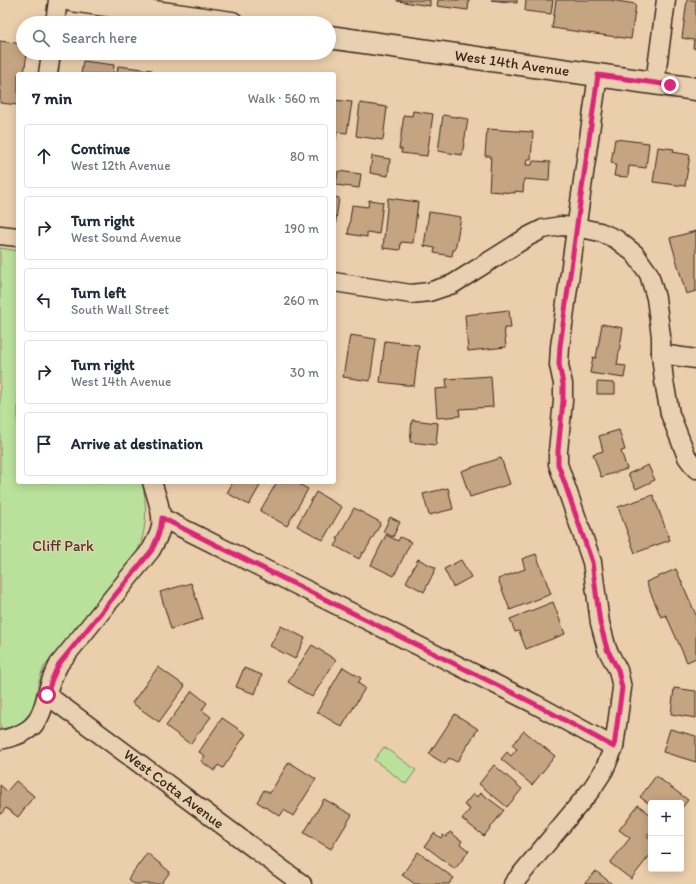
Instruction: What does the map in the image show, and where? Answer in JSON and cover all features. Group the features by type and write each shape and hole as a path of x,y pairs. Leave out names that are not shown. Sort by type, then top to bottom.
{"street":[{"path":"56,16 58,0"},
{"path":"71,0 183,16"},
{"path":"655,83 666,0"},
{"name":"West 14th Avenue","path":"336,38 696,89"},
{"path":"48,72 50,60"},
{"path":"513,884 591,790 604,770 614,747 622,688 618,670 607,649 600,623 592,562 558,464 563,401 563,384 559,364 560,346 598,75"},
{"path":"336,282 411,294 430,292 453,284 529,236 543,229 562,226 576,227 600,232 616,238 635,254 649,274 656,298 661,336 664,381 670,414 687,457 696,469"},
{"path":"0,234 16,237"},
{"path":"661,354 696,359"},
{"path":"0,740 21,734 32,727 40,717 52,679 59,664 152,550 162,527 162,518 153,484"},
{"path":"162,518 535,704 614,747"},
{"name":"West Cotta Avenue","path":"47,695 302,884"}],"green space":[{"name":"Cliff Park","path":"0,248 16,251 16,484 142,484 145,504 145,525 140,546 130,565 44,667 32,709 21,722 13,727 0,729"},
{"path":"384,747 416,770 406,784 374,760"}],"building":[{"path":"430,0 430,6 397,1"},
{"path":"438,0 469,0 468,10 437,6"},
{"path":"491,0 517,0 517,3"},
{"path":"526,0 553,0 551,14 525,11"},
{"path":"556,0 610,0 636,4 631,39 552,28"},
{"path":"687,0 696,0 696,49 693,48 694,40 682,38"},
{"path":"0,41 16,43 16,60 26,60 24,72 16,72 16,105 0,103"},
{"path":"83,61 114,65 113,72 81,72"},
{"path":"118,66 152,70 152,72 117,72"},
{"path":"336,100 352,102 347,133 337,132 336,139"},
{"path":"360,103 387,107 383,140 356,136"},
{"path":"413,111 433,114 427,156 401,153 402,149 399,149 404,115 412,116"},
{"path":"443,115 468,119 462,155 438,151"},
{"path":"487,129 533,132 531,159 527,159 526,165 532,165 533,161 550,162 549,181 524,179 523,192 515,191 515,193 489,191 491,156 485,156"},
{"path":"615,139 649,143 646,168 629,166 628,177 614,176 616,164 611,163"},
{"path":"658,147 674,149 673,152 690,155 685,186 653,182"},
{"path":"372,156 390,159 388,176 370,173"},
{"path":"338,171 361,174 359,188 336,185"},
{"path":"336,197 339,198 336,220"},
{"path":"388,198 418,202 413,243 401,242 400,250 383,248"},
{"path":"369,200 383,202 379,234 367,232 367,237 348,234 352,205 368,207"},
{"path":"429,212 461,217 455,250 453,250 452,256 434,253 435,248 424,246"},
{"path":"696,231 696,291 686,294 670,238"},
{"path":"509,310 511,328 504,328 506,347 468,351 465,315"},
{"path":"602,324 623,328 617,365 626,366 624,378 590,373 593,357 596,358"},
{"path":"350,335 376,339 370,381 343,377"},
{"path":"385,341 419,345 414,386 380,382"},
{"path":"491,376 493,407 459,409 460,416 437,418 435,389 447,388 446,379"},
{"path":"597,382 615,383 615,394 597,394"},
{"path":"412,420 438,423 436,445 410,442"},
{"path":"619,430 625,450 621,451 627,469 601,477 593,454 603,451 599,436"},
{"path":"501,458 510,484 470,497 461,471"},
{"path":"648,465 655,480 636,489 628,474"},
{"path":"232,484 261,484 249,505 227,493"},
{"path":"276,484 299,484 308,489 287,526 260,511"},
{"path":"448,488 453,509 429,515 423,494"},
{"path":"316,492 342,507 323,540 297,526"},
{"path":"653,495 670,540 635,553 618,507"},
{"path":"354,508 380,522 380,525 359,559 335,546 339,540 337,539"},
{"path":"390,517 400,522 393,537 383,532"},
{"path":"386,535 398,541 400,537 411,542 394,576 371,565"},
{"path":"536,554 551,594 510,610 498,579 525,569 522,559"},
{"path":"418,559 436,568 424,592 406,582"},
{"path":"461,560 471,577 453,587 444,569"},
{"path":"676,569 696,615 696,658 687,662 666,615 661,617 646,582"},
{"path":"191,583 203,619 171,629 160,592"},
{"path":"553,602 565,634 526,649 519,631 515,632 510,619"},
{"path":"281,626 305,638 295,659 270,646"},
{"path":"312,645 336,660 312,697 288,682"},
{"path":"158,667 185,686 159,722 132,703"},
{"path":"343,667 361,678 358,683 365,688 342,727 317,712"},
{"path":"244,668 262,675 255,694 236,687"},
{"path":"674,688 696,691 696,718 671,714"},
{"path":"192,691 207,703 202,710 211,717 190,744 166,726"},
{"path":"455,714 478,729 457,762 449,758 445,764 429,754"},
{"path":"222,718 246,734 223,768 218,765 214,771 201,761 205,756 199,752"},
{"path":"670,729 696,736 696,762 663,752"},
{"path":"524,731 555,756 532,785 501,759 507,752 511,756 517,749 512,745"},
{"path":"289,762 316,779 293,816 284,810 280,816 257,802 264,790 270,793"},
{"path":"494,765 522,789 507,807 479,784"},
{"path":"656,776 688,800 684,805 684,800 648,800 648,803 640,797"},
{"path":"16,781 34,796 18,817 6,808 0,815 0,785 7,791"},
{"path":"481,793 504,810 484,836 462,819 470,809 464,805 473,794 478,797"},
{"path":"324,799 352,815 331,849 304,833"},
{"path":"638,805 648,813 648,858 631,879 610,863 630,838 619,830"},
{"path":"450,832 462,841 460,844 469,851 455,869 425,846 434,833 441,838 443,835 446,837"},
{"path":"418,852 454,878 449,884 415,884 402,875"},
{"path":"147,853 170,872 161,884 134,884 128,879"},
{"path":"596,871 612,884 584,884"}],"route":[{"path":"47,695 49,685 59,664 152,550 162,527 162,518 535,704 614,747 622,688 618,670 607,649 600,623 592,562 558,464 563,401 563,384 559,364 560,346 598,75 670,85"}]}
